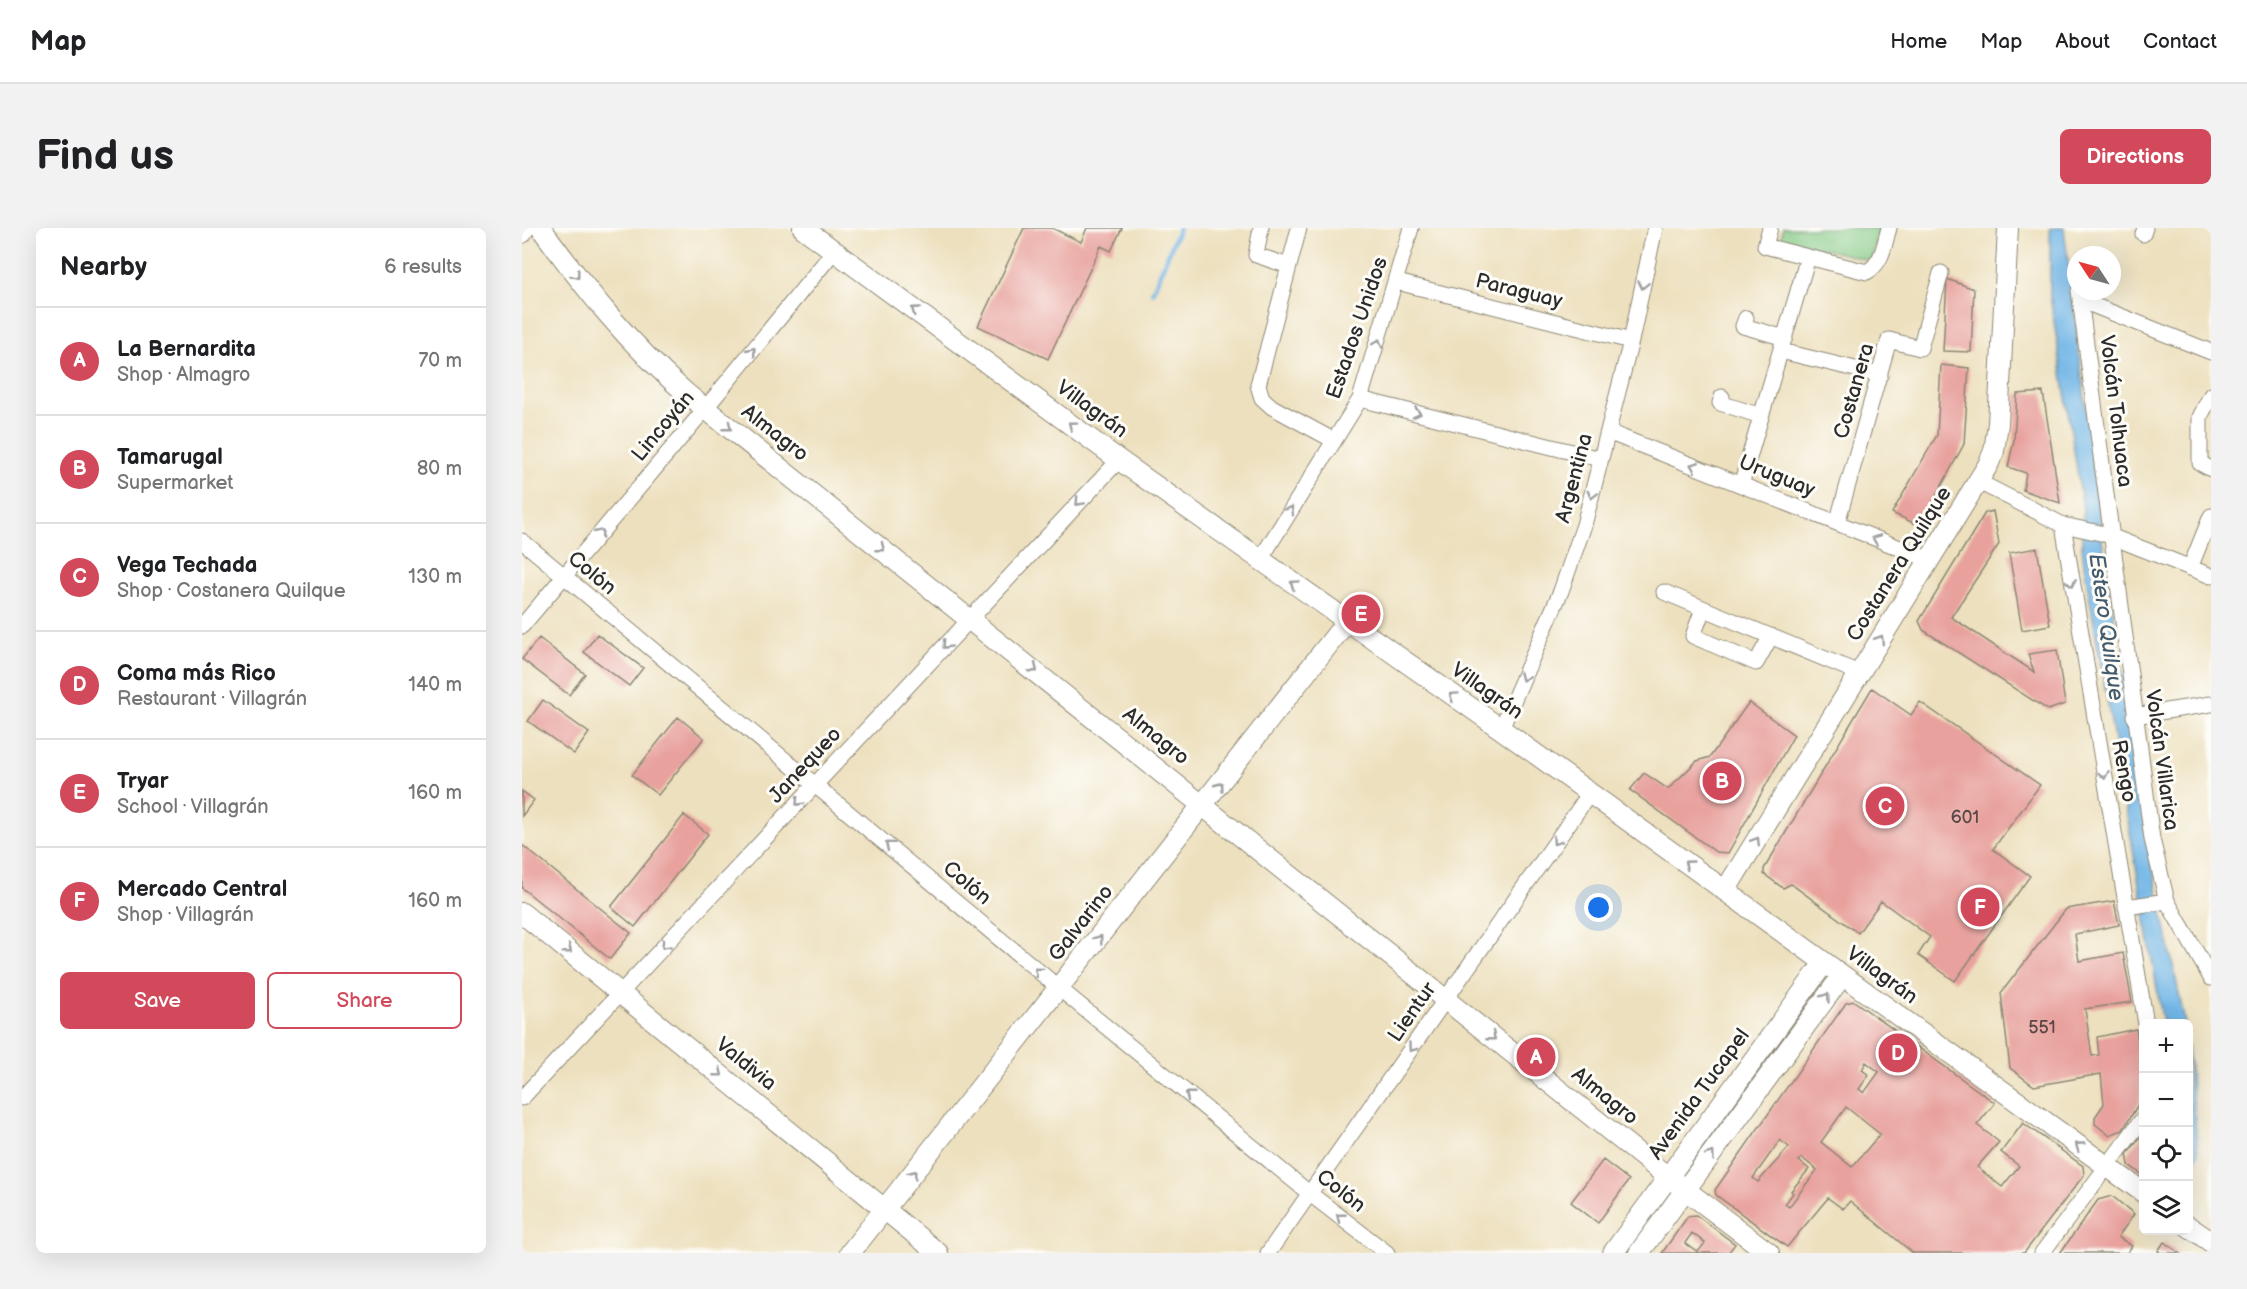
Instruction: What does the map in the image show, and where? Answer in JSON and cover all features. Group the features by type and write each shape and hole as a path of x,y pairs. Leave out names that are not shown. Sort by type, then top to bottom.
{"main road":[{"path":"522,233 524,228"},
{"name":"Almagro","path":"541,228 624,335 646,359 705,409 1668,1177 1769,1253"},
{"name":"Villagrán","path":"803,228 1119,460 1501,729 2139,1189"},
{"name":"Costanera Quilque","path":"1725,891 1979,482 1994,451 1997,437 2008,228"},
{"name":"Galvarino","path":"850,1253 1347,621"},
{"name":"Valdivia","path":"522,913 938,1253"},
{"name":"Avenida Tucapel","path":"1613,1253 1824,963"},
{"path":"1639,1253 1842,976"},
{"path":"2193,1229 2211,1242"}],"street":[{"path":"1261,228 1256,255 1289,266"},
{"path":"1299,228 1258,385 1262,398 1272,407 1333,441"},
{"name":"Estados Unidos","path":"1260,560 1360,399 1397,282 1411,228"},
{"path":"1770,228 1765,246 1867,272 1875,266 1881,256 1889,228"},
{"name":"Argentina","path":"1501,729 1574,557 1631,341 1650,229"},
{"name":"Lincoyán","path":"522,626 705,409 834,251"},
{"path":"1741,485 1808,257"},
{"name":"Costanera","path":"1837,523 1889,340 1920,348 1941,273"},
{"name":"Paraguay","path":"1397,282 1631,341"},
{"name":"Volcán Tolhuaca","path":"2080,300 2108,535"},
{"path":"2091,300 2211,352"},
{"path":"1746,318 1743,326 1783,344 1880,375"},
{"path":"2211,395 2200,417 2200,463 2211,469"},
{"path":"1722,397 1720,403 1761,416"},
{"path":"1360,399 1600,459"},
{"name":"Uruguay","path":"1608,432 1930,560"},
{"name":"Janequeo","path":"522,1098 1119,460"},
{"path":"1979,482 2063,525 2108,535 2211,576"},
{"path":"2190,568 2211,516"},
{"name":"Rengo","path":"2063,525 2132,906 2146,1019"},
{"name":"Volcán Villarica","path":"2108,535 2152,838 2165,902 2210,977"},
{"name":"Colón","path":"522,541 1309,1193 1387,1253"},
{"path":"1664,592 1859,673"},
{"path":"1703,609 1693,636 1756,663 1771,636"},
{"path":"2134,716 2211,704"},
{"name":"Lientur","path":"1268,1253 1590,793"},
{"path":"2132,906 2165,902"},
{"path":"2042,1253 2139,1124"}],"green space":[{"path":"1783,228 1880,228 1871,261 1781,238"}],"water":[{"name":"Estero Quilque","path":"2050,228 2064,228 2067,253 2067,300 2073,300 2104,555 2152,864 2184,1019 2162,1019 2085,572 2082,548 2083,508 2050,296"},
{"path":"2193,1099 2198,1152 2193,1173"}],"building":[{"path":"1024,228 1052,228 1081,242 1087,228 1122,228 1111,251 1101,246 1048,359 978,326"},
{"path":"1947,279 1974,289 1971,352 1943,351"},
{"path":"1941,365 1969,368 1964,444 1920,526 1892,513 1937,435"},
{"path":"2043,392 2060,503 2023,490 2026,473 2008,467 2014,440 2017,394"},
{"path":"1993,511 1999,544 1951,617 2034,672 2028,654 2057,650 2065,704 2048,710 1923,630 1919,621 1985,513"},
{"path":"2037,548 2050,625 2022,630 2009,553"},
{"path":"597,634 643,668 629,686 584,652"},
{"path":"539,638 585,674 569,695 522,659"},
{"path":"1872,688 1911,715 1920,702 2040,785 1993,849 2030,876 1955,981 1918,955 1930,937 1881,901 1858,933 1791,884 1783,888 1764,874 1764,869"},
{"path":"543,700 589,733 574,754 528,721"},
{"path":"1749,702 1794,735 1728,853 1716,852 1630,790 1644,773 1668,789 1697,761 1710,757"},
{"path":"678,717 704,738 658,795 632,775"},
{"path":"522,791 534,800 522,816"},
{"path":"684,815 708,834 635,927 611,907"},
{"path":"522,845 631,933 610,959 522,888"},
{"path":"2114,901 2119,925 2075,934 2079,961 2123,953 2132,1002 2085,1009 2092,1056 2099,1055 2097,1037 2136,1029 2139,1048 2139,1103 2123,1130 2109,1135 2095,1124 2095,1117 2104,1104 2101,1074 2034,1086 2010,1068 2001,993 2066,909"},
{"path":"1854,1001 1995,1103 1977,1125 1999,1142 1977,1167 2002,1187 2019,1166 2001,1152 2023,1123 2083,1166 2084,1175 2024,1253 1913,1253 1850,1201 1843,1209 1828,1198 1787,1247 1716,1195 1715,1190 1846,1003","holes":["1866,1062 1879,1072 1864,1093 1859,1089 1869,1075 1862,1070","1846,1107 1880,1134 1852,1167 1821,1142","1780,1140 1789,1147 1758,1182 1753,1178","1802,1158 1817,1170 1789,1207 1785,1204 1793,1193 1791,1191 1809,1169 1799,1161"]},
{"path":"2139,1139 2139,1172 2129,1165 2127,1154"},
{"path":"1603,1160 1629,1180 1598,1223 1571,1202"},
{"path":"2112,1196 2134,1214 2118,1237 2132,1246 2127,1253 2060,1253 2098,1200"},
{"path":"1696,1215 1735,1244 1728,1253 1662,1253 1688,1216","holes":["1692,1233 1705,1243 1698,1252 1685,1243"]},
{"path":"2164,1242 2180,1253 2160,1253 2158,1251"}],"waterway":[{"path":"1152,293 1179,228"}],"place":[{"name":"Tryar","path":"1361,614"},
{"name":"Tamarugal","path":"1722,781"},
{"name":"Vega Techada","path":"1885,806"},
{"name":"Mercado Central","path":"1980,907"},
{"name":"Coma más Rico","path":"1898,1053"},
{"name":"La Bernardita","path":"1536,1057"}]}
